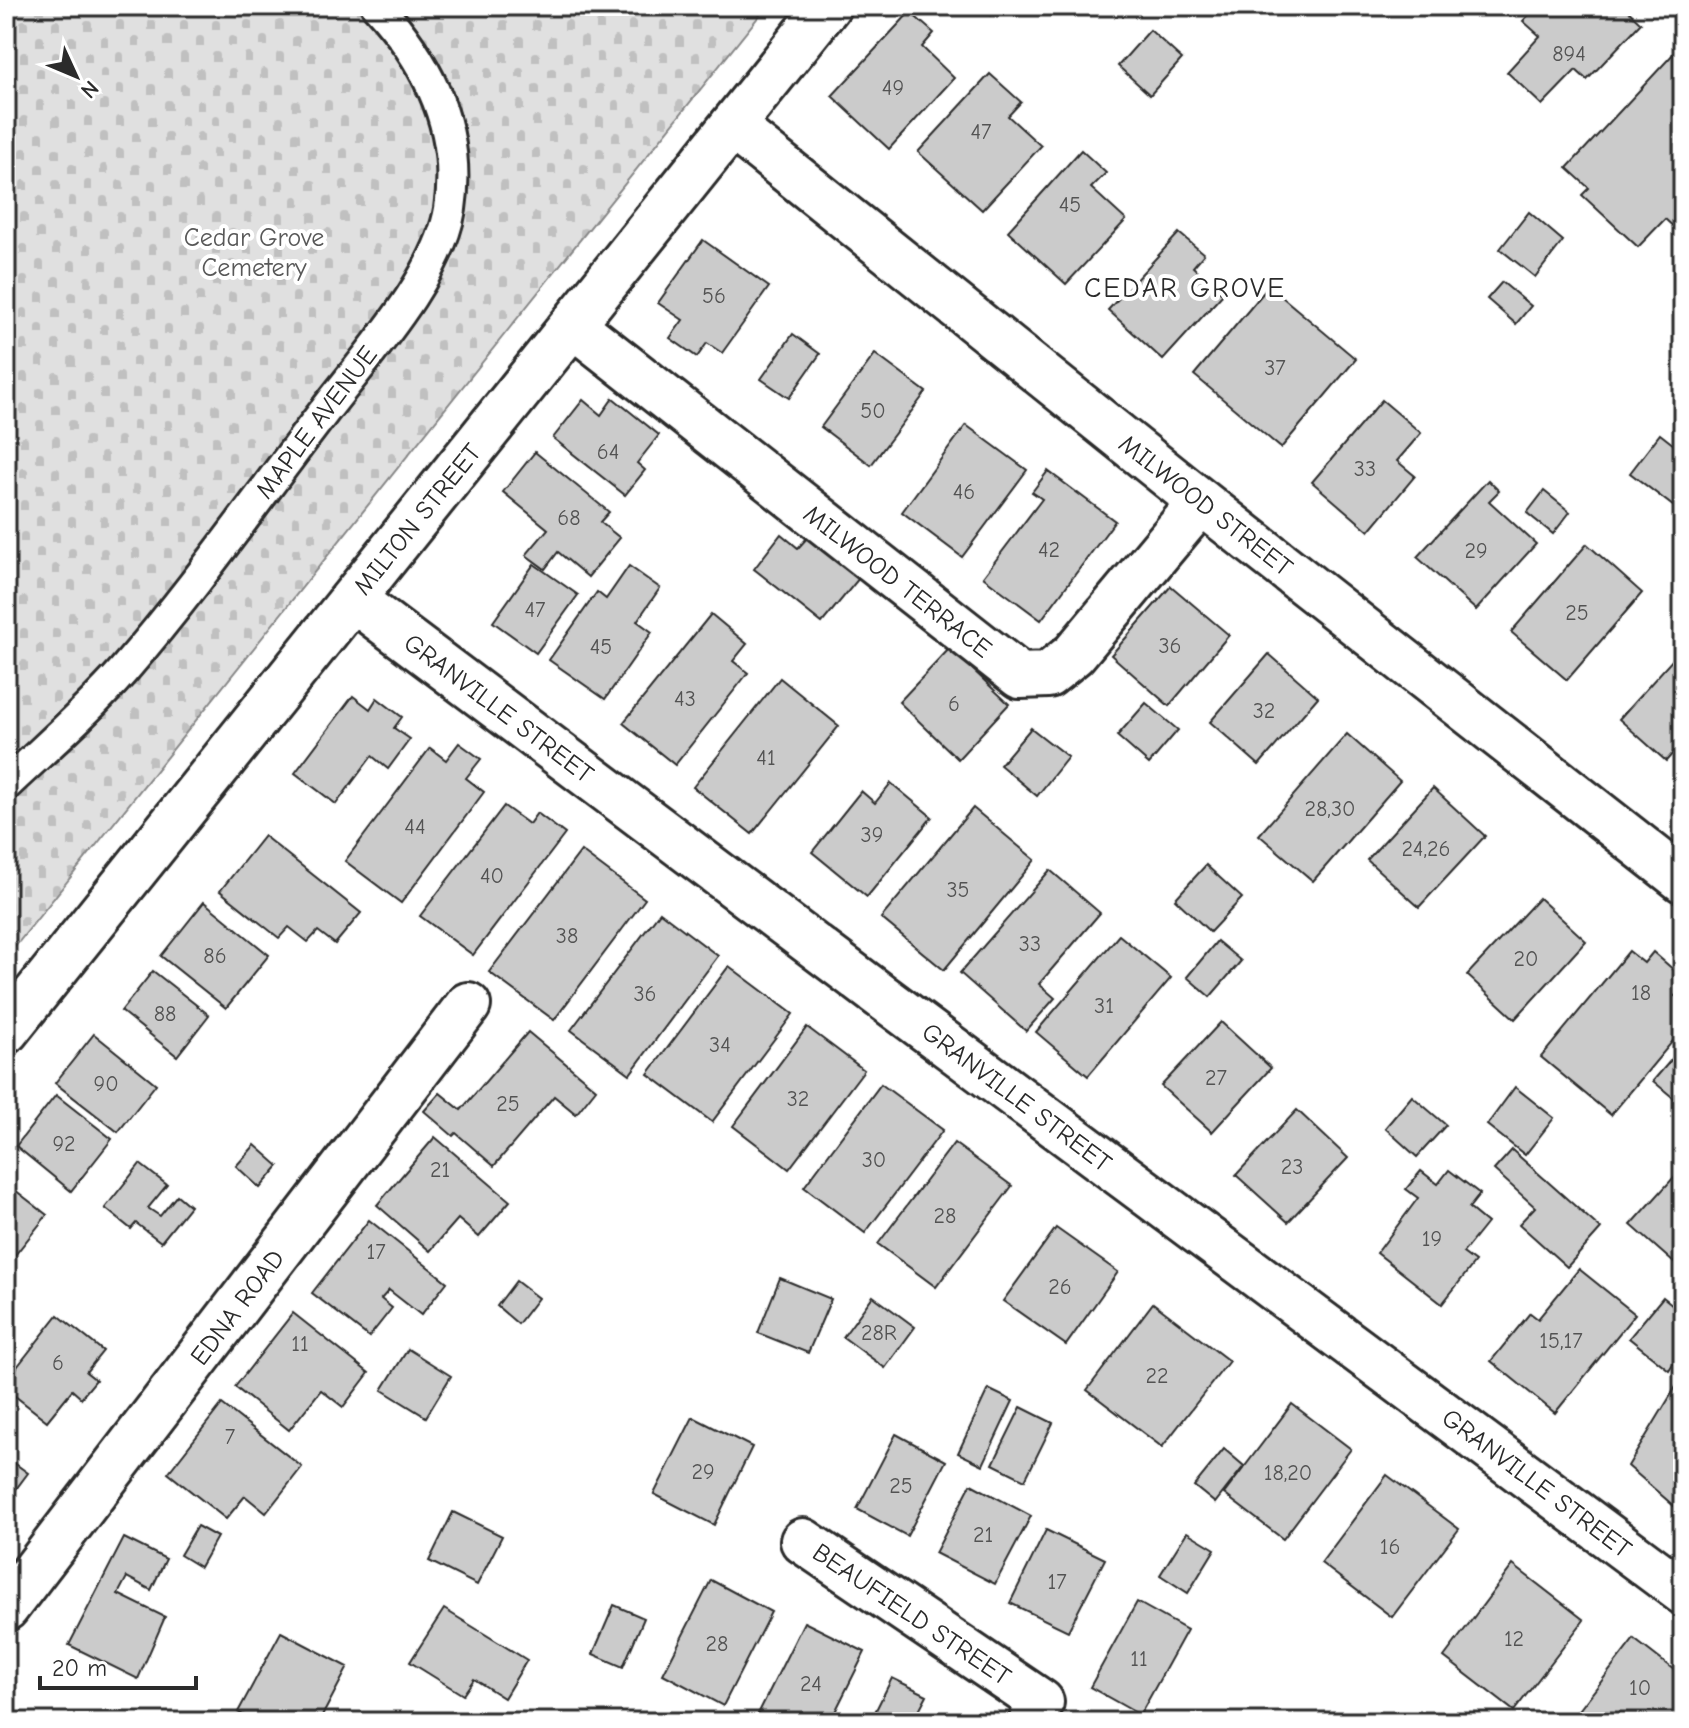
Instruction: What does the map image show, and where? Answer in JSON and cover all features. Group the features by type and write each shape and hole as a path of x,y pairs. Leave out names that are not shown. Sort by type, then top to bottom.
{"street":[{"name":"MILTON STREET","path":"6,1031 828,6"},
{"name":"MILWOOD STREET","path":"732,126 1201,502 1683,880"},
{"name":"MILWOOD TERRACE","path":"573,325 1020,676 1048,675 1074,654 1201,502"},
{"name":"GRANVILLE STREET","path":"353,599 890,1003 1683,1592"},
{"name":"EDNA ROAD","path":"6,1608 468,1005"},
{"name":"BEAUFIELD STREET","path":"803,1541 1041,1702 1031,1722"}],"lane":[{"name":"MAPLE AVENUE","path":"6,785 95,701 146,643 393,322 440,243 453,182 448,127 427,72 377,6"}],"green space":[{"name":"Cedar Grove Cemetery","path":"6,6 767,6 6,958"}],"building":[{"path":"981,6 1000,6 991,15"},
{"path":"1537,6 1623,6 1641,23 1587,80 1576,70 1542,105 1507,72 1540,36 1523,21"},
{"path":"910,12 934,33 922,47 954,78 889,149 832,96"},
{"path":"1150,30 1182,59 1150,95 1118,66"},
{"path":"1676,51 1683,58 1683,224 1677,230 1665,219 1638,247 1582,195 1589,188 1567,168"},
{"path":"990,74 1021,102 1008,116 1041,146 982,210 918,152"},
{"path":"1081,150 1106,173 1091,188 1126,220 1066,284 1008,231"},
{"path":"1529,212 1563,241 1535,277 1500,249"},
{"path":"1179,233 1204,254 1193,267 1223,294 1163,360 1108,310"},
{"path":"703,240 769,287 722,353 707,343 697,357 670,338 683,320 658,303"},
{"path":"1502,282 1531,306 1516,324 1487,299"},
{"path":"1269,286 1356,359 1281,448 1194,375"},
{"path":"793,334 820,354 789,398 761,379"},
{"path":"875,354 926,392 871,465 821,427"},
{"path":"613,398 659,435 637,463 645,470 625,495 553,438 583,400 601,415"},
{"path":"1382,400 1421,433 1397,461 1415,476 1369,531 1312,482"},
{"path":"966,425 1027,470 962,557 902,512"},
{"path":"1660,434 1683,452 1683,493 1673,506 1630,473"},
{"path":"535,452 609,512 600,522 620,538 588,577 558,552 545,569 526,555 548,529 503,492"},
{"path":"1048,471 1115,521 1041,620 983,577 1042,499 1032,492"},
{"path":"1488,480 1499,491 1489,501 1536,544 1476,610 1417,557"},
{"path":"1544,491 1570,512 1553,534 1527,513"},
{"path":"781,534 798,548 808,537 860,577 822,623 754,569"},
{"path":"1587,544 1642,593 1567,680 1511,632"},
{"path":"534,564 578,595 536,653 493,622"},
{"path":"629,566 660,588 637,621 652,632 605,699 549,660 597,592 606,599"},
{"path":"1171,586 1229,635 1169,706 1111,655"},
{"path":"711,614 747,644 733,661 748,673 675,765 623,723"},
{"path":"950,648 1009,704 958,759 899,702"},
{"path":"1683,648 1683,742 1666,761 1619,719"},
{"path":"1269,654 1318,697 1259,765 1210,722"},
{"path":"780,678 839,726 752,834 693,787"},
{"path":"353,696 370,709 377,698 402,717 394,728 410,739 388,769 372,756 336,804 295,773"},
{"path":"1146,703 1178,730 1149,764 1117,736"},
{"path":"1031,728 1068,757 1037,796 1000,765"},
{"path":"1347,734 1400,781 1313,881 1259,835"},
{"path":"459,743 481,759 466,778 484,792 401,903 345,861 430,748 446,760"},
{"path":"891,783 932,817 867,897 812,852 861,791 875,803"},
{"path":"1433,788 1485,836 1419,907 1367,860"},
{"path":"504,806 529,824 537,813 565,834 473,955 420,916"},
{"path":"973,808 1035,860 944,970 881,918"},
{"path":"264,836 361,913 335,944 318,931 308,942 289,927 279,938 220,891"},
{"path":"581,851 645,899 554,1020 489,972"},
{"path":"1206,865 1242,898 1210,932 1175,899"},
{"path":"1050,870 1100,913 1039,984 1055,998 1026,1031 960,973"},
{"path":"1539,898 1586,941 1515,1019 1467,975"},
{"path":"204,902 269,955 226,1008 161,956"},
{"path":"660,912 718,956 630,1074 571,1030"},
{"path":"1119,935 1171,978 1088,1076 1036,1032"},
{"path":"1217,941 1241,961 1210,997 1187,977"},
{"path":"1629,951 1644,963 1653,952 1683,978 1683,987 1675,996 1683,1003 1683,1029 1611,1115 1541,1057"},
{"path":"729,966 793,1014 712,1122 648,1074"},
{"path":"153,971 209,1015 177,1056 121,1011"},
{"path":"1221,1022 1271,1068 1212,1132 1161,1086"},
{"path":"807,1027 864,1070 789,1169 733,1126"},
{"path":"528,1032 596,1089 576,1114 554,1096 494,1166 456,1133 453,1136 424,1111 440,1093 461,1110"},
{"path":"94,1034 156,1084 118,1132 55,1083"},
{"path":"1683,1046 1683,1106 1653,1081"},
{"path":"881,1084 943,1130 865,1233 804,1187"},
{"path":"1515,1087 1554,1118 1525,1155 1487,1125"},
{"path":"56,1095 112,1139 71,1191 16,1146"},
{"path":"1412,1096 1446,1125 1417,1157 1385,1128"},
{"path":"1297,1110 1348,1158 1288,1222 1236,1175"},
{"path":"435,1137 510,1201 479,1237 458,1219 430,1251 377,1205"},
{"path":"954,1143 1012,1186 936,1287 878,1244"},
{"path":"255,1145 279,1166 260,1188 236,1166"},
{"path":"1512,1150 1601,1229 1567,1267 1519,1224 1535,1207 1494,1170"},
{"path":"140,1164 167,1185 148,1208 160,1216 177,1195 190,1206 161,1242 136,1223 131,1229 105,1208"},
{"path":"1449,1170 1480,1194 1469,1208 1487,1223 1463,1253 1475,1262 1442,1304 1377,1253 1418,1198 1406,1189 1421,1171 1438,1184"},
{"path":"1674,1177 1683,1184 1682,1270 1631,1225"},
{"path":"6,1183 47,1215 11,1260 6,1256"},
{"path":"369,1220 447,1282 421,1315 389,1290 381,1299 392,1308 369,1337 312,1293"},
{"path":"1056,1228 1118,1272 1066,1345 1003,1301"},
{"path":"1579,1269 1635,1314 1555,1413 1491,1361 1530,1313 1538,1319"},
{"path":"780,1278 831,1299 808,1353 758,1333"},
{"path":"516,1281 538,1298 518,1324 497,1306"},
{"path":"873,1296 915,1327 885,1368 843,1337"},
{"path":"1663,1297 1683,1313 1683,1348 1669,1370 1629,1338"},
{"path":"1153,1303 1229,1361 1162,1447 1087,1390"},
{"path":"293,1313 369,1373 343,1407 321,1390 289,1430 235,1387"},
{"path":"58,1315 103,1351 86,1372 96,1380 81,1398 72,1390 47,1421 6,1389 6,1381"},
{"path":"408,1349 451,1376 426,1417 382,1390"},
{"path":"1683,1375 1683,1514 1628,1466"},
{"path":"988,1389 1013,1401 983,1465 958,1453"},
{"path":"222,1404 302,1467 266,1513 245,1496 226,1519 168,1473"},
{"path":"1292,1404 1351,1449 1283,1539 1224,1494"},
{"path":"1021,1407 1053,1423 1025,1480 993,1464"},
{"path":"693,1417 752,1447 714,1525 654,1494"},
{"path":"896,1434 946,1461 907,1536 857,1509"},
{"path":"1224,1449 1244,1466 1215,1503 1194,1486"},
{"path":"6,1457 28,1473 10,1497 6,1494"},
{"path":"1387,1475 1459,1529 1392,1617 1321,1563"},
{"path":"971,1484 1031,1516 995,1584 935,1553"},
{"path":"453,1512 502,1536 477,1585 429,1561"},
{"path":"197,1526 217,1537 200,1567 180,1555"},
{"path":"1046,1530 1105,1559 1068,1631 1010,1603"},
{"path":"1187,1532 1215,1549 1188,1593 1160,1575"},
{"path":"124,1538 166,1559 151,1590 127,1577 118,1594 165,1617 138,1679 69,1645"},
{"path":"1513,1565 1584,1620 1514,1711 1444,1657"},
{"path":"711,1580 771,1612 723,1706 663,1674"},
{"path":"1137,1602 1187,1630 1140,1715 1090,1687"},
{"path":"614,1605 644,1618 623,1667 593,1654"},
{"path":"444,1609 527,1660 504,1698 474,1679 463,1695 410,1662"},
{"path":"804,1622 865,1652 830,1722 775,1722 758,1714"},
{"path":"281,1632 348,1667 319,1722 256,1722 238,1712"},
{"path":"1634,1639 1683,1677 1683,1697 1680,1701 1683,1704 1683,1722 1570,1722"},
{"path":"892,1678 927,1695 919,1710 936,1719 934,1722 870,1722"}],"district":[{"name":"CEDAR GROVE","path":"1185,287"}]}
